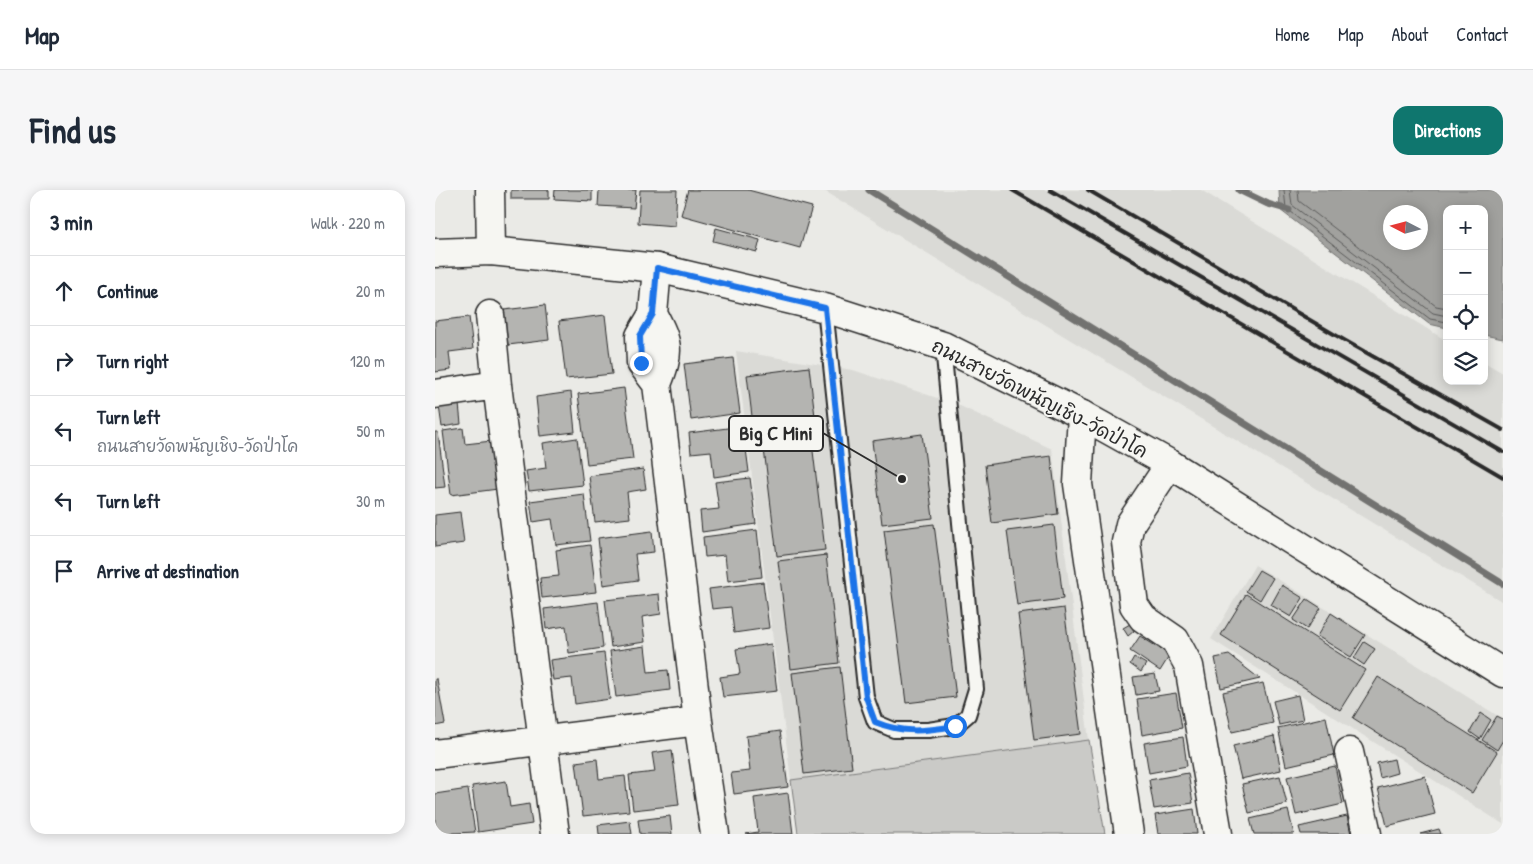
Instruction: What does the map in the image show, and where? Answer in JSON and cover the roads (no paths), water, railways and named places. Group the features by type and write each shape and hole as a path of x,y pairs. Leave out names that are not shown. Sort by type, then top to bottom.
{"street":[{"path":"490,190 491,251"},
{"name":"ถนนสายวัดพนัญเชิง-วัดป่าโค","path":"435,253 491,251 657,268 825,308 943,346 1082,415 1170,464 1503,673"},
{"path":"657,268 653,314 640,336 641,363 657,384 698,721 715,834"},
{"path":"490,315 497,386 555,834"},
{"path":"435,394 497,386"},
{"path":"1082,415 1078,484 1129,834"},
{"path":"1170,464 1129,524 1126,542 1129,569 1134,605 1143,618 1175,640 1189,666 1218,834"},
{"path":"435,754 698,721"},
{"path":"1349,752 1367,834"}],"lane":[{"path":"825,308 866,697 875,722 894,730 928,730 955,726 968,715 976,689 943,346"}],"water":[{"path":"1279,190 1503,190 1503,339 1488,336 1488,205 1443,205 1443,327 1429,324 1280,210"}],"waterway":[{"path":"869,190 1503,584"},
{"path":"1239,190 1268,204 1289,210"}],"railway":[{"path":"1012,190 1503,477"},
{"path":"1050,190 1503,452"},
{"path":"1088,190 1344,340 1503,430"}],"place":[{"name":"Big C Mini","path":"902,479"}]}
